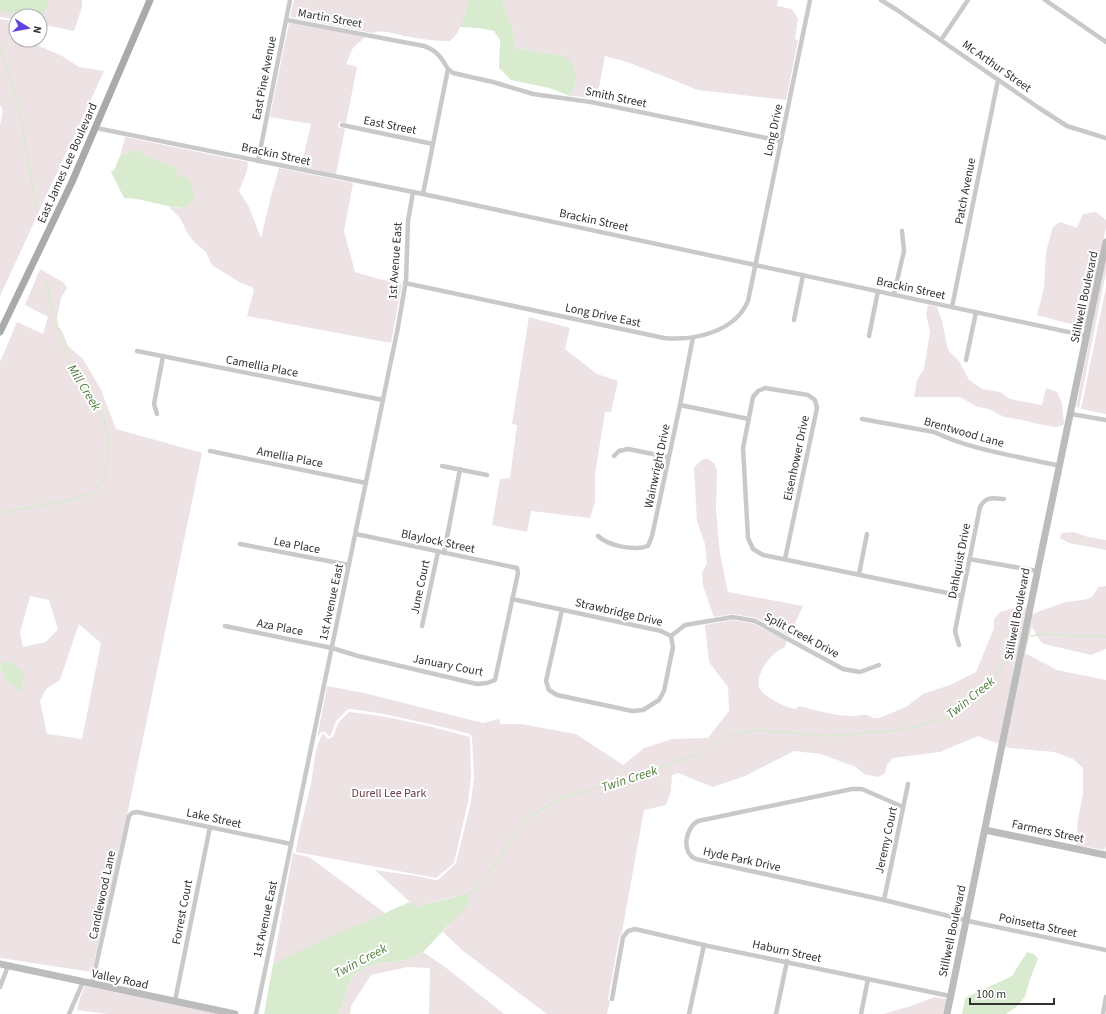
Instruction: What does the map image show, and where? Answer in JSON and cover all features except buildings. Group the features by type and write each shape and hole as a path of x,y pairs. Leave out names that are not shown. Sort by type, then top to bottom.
{"main road":[{"name":"East James Lee Boulevard","path":"0,332 72,182 150,0"}],"street":[{"name":"East Pine Avenue","path":"258,161 290,0"},
{"name":"Long Drive","path":"755,265 810,0"},
{"name":"Mc Arthur Street","path":"881,0 1067,126 1106,138"},
{"path":"941,40 968,0"},
{"path":"1045,0 1106,42"},
{"name":"Martin Street","path":"286,20 428,47 438,54 448,69"},
{"name":"Smith Street","path":"448,69 452,73 493,82 520,91 591,102 781,141"},
{"path":"423,194 448,69"},
{"name":"Patch Avenue","path":"952,307 998,80"},
{"name":"East Street","path":"342,125 433,144"},
{"name":"Brackin Street","path":"96,128 423,194 1087,336"},
{"name":"1st Avenue East","path":"256,1014 383,400 405,283 408,221 413,192"},
{"path":"894,294 904,251 902,231"},
{"name":"Stillwell Boulevard","path":"947,1014 1021,654 1036,571 1060,466 1106,242"},
{"name":"Long Drive East","path":"405,283 656,337 694,337 716,330 730,323 739,316 748,301 755,265"},
{"path":"794,320 803,275"},
{"path":"869,336 878,291"},
{"path":"966,360 976,312"},
{"name":"Wainwright Drive","path":"598,536 610,544 640,549 648,546 652,536 694,337"},
{"name":"Camellia Place","path":"137,351 383,400"},
{"path":"157,414 154,404 163,356"},
{"name":"Eisenhower Drive","path":"785,559 817,408 815,400 808,395 765,388 758,391 754,397 743,448 748,538 753,549 763,555 962,596"},
{"path":"680,405 749,419"},
{"path":"1071,414 1106,420"},
{"name":"Brentwood Lane","path":"862,419 934,432 977,448 1060,466"},
{"path":"614,456 618,451 628,449 668,457"},
{"name":"Amellia Place","path":"210,451 366,483"},
{"path":"442,466 487,475"},
{"path":"444,553 460,469"},
{"name":"Dahlquist Drive","path":"959,645 955,631 980,507 983,501 990,498 1004,499"},
{"name":"Blaylock Street","path":"356,534 517,568"},
{"path":"859,574 867,534"},
{"name":"Lea Place","path":"240,544 349,565"},
{"name":"June Court","path":"422,626 438,552"},
{"path":"970,559 1036,571"},
{"name":"January Court","path":"332,648 358,656 477,684 495,680 518,573 517,568"},
{"name":"Strawbridge Drive","path":"512,599 661,631 671,636 674,647 664,691 659,700 644,710 632,711 557,695 550,690 546,681 562,610"},
{"name":"Split Creek Drive","path":"671,636 685,625 733,617 755,621 843,669 860,672 879,665"},
{"name":"Aza Place","path":"225,626 332,648"},
{"name":"Jeremy Court","path":"884,900 908,784"},
{"name":"Hyde Park Drive","path":"903,807 862,789 852,789 698,822 691,826 686,849 690,856 694,859 884,900 966,920"},
{"name":"Lake Street","path":"133,812 292,844"},
{"name":"Candlewood Lane","path":"92,984 129,816 133,812"},
{"name":"Forrest Court","path":"175,1001 210,827"},
{"name":"Farmers Street","path":"985,830 1106,855"},
{"name":"Poinsetta Street","path":"966,920 1106,950"},
{"name":"Haburn Street","path":"612,999 623,937 628,931 635,929 704,945 950,996"},
{"path":"689,1014 704,945"},
{"path":"776,1014 786,961"},
{"name":"Valley Road","path":"0,964 235,1014"},
{"path":"0,987 8,966"},
{"path":"861,1014 868,979"},
{"path":"69,1014 83,982"},
{"path":"1102,1014 1106,997"}],"green space":[{"path":"0,0 82,0 82,7 74,31 48,26 48,8 8,8 8,18 0,17"},
{"path":"294,0 468,0 460,28 454,37 450,41 439,41 385,32 373,33 290,17"},
{"path":"503,0 778,0 777,6 792,9 798,19 795,39 798,41 786,100 698,90 630,63 605,56 597,98 570,96 576,82 565,56 515,48 512,26 506,16"},
{"path":"0,19 8,20 8,48 44,48 62,56 79,67 104,71 0,296 0,126 3,110 0,105"},
{"path":"289,23 365,37 353,48 346,64 357,67 346,123 339,122 338,127 345,129 336,174 301,167 311,124 270,117"},
{"path":"125,137 248,162 247,171 239,191 249,207 261,238 279,168 353,183 344,231 355,272 402,284 391,343 247,316 254,290 252,287 239,282 212,265 206,252 194,242 180,218 169,207 181,208 178,175 174,166 167,165 134,149 120,156"},
{"path":"1096,212 1106,220 1106,227 1085,328 1037,315 1044,288 1046,252 1053,227 1060,222 1077,228 1083,214"},
{"path":"1106,258 1106,272 1079,408 1076,407"},
{"path":"40,269 64,283 67,288 61,298 57,318 58,326 62,331 68,346 83,359 101,390 116,429 202,453 128,811 92,972 0,958 0,668 8,682 4,661 0,665 0,362 17,322 43,334 48,317 25,305","holes":["30,596 49,600 58,629 46,642 23,647 20,633","79,624 101,643 82,739 47,734 40,701 46,689 60,680"]},
{"path":"1106,287 1106,414 1081,409"},
{"path":"928,305 937,307 942,321 948,350 959,361 969,380 982,389 1000,392 1010,399 1042,405 1046,388 1057,392 1062,403 1064,425 1055,427 1004,417 989,409 978,407 960,397 914,397 917,380 924,369 930,332 926,314"},
{"path":"529,317 570,328 565,349 597,374 618,381 611,412 605,412 595,475 595,502 590,518 531,511 527,532 492,525 500,479 510,478 517,425 512,424"},
{"path":"706,458 714,463 717,471 716,511 720,554 728,592 803,606 789,636 756,618 734,614 714,617 703,586 702,573 707,563 705,544 697,521 694,468 699,462"},
{"path":"1074,532 1088,537 1106,540 1106,550 1069,543 1060,538 1061,533"},
{"path":"1106,586 1106,649 1091,655 1044,644 1041,642 1032,627 1025,653 1057,670 1106,680 1106,847 1104,850 1076,845 1078,819 1083,793 1083,768 1073,759 1054,752 1005,747 1032,614 1065,602 1083,600 1092,597 1098,587"},
{"path":"1015,608 1026,608 999,744 978,736 940,752 893,758 887,765 885,773 878,777 864,774 856,767 821,754 794,751 745,776 713,787 678,773 672,775 671,791 666,805 644,810 622,932 619,938 607,1014 547,1014 462,950 443,932 457,916 456,896 417,907 375,870 438,880 456,863 471,802 474,777 472,737 470,734 395,716 350,709 336,721 331,735 329,736 325,732 321,732 317,738 327,686 364,693 483,723 499,719 501,724 521,724 576,734 623,765 644,748 672,739 708,738 729,711 728,687 709,662 705,625 733,620 754,624 787,641 784,648 779,650 769,659 761,671 759,678 760,689 771,699 795,709 799,706 834,714 848,716 866,715 873,718 879,718 906,707 923,694 950,685 976,672 994,628 994,619 1000,612"},
{"name":"Durell Lee Park","path":"349,712 410,722 470,737 471,776 468,802 454,863 436,878 296,852 311,784 316,752 320,739 323,733 328,739 333,737 338,723"},
{"path":"293,852 295,854 309,857 385,913 273,964"},
{"path":"423,952 445,967 504,1014 429,1014 430,968 408,967 371,975 351,1006 350,1014 338,1014 351,977 366,967 406,960"},
{"path":"85,986 221,1014 107,1014 77,1010"},
{"path":"935,997 947,999 944,1014 883,1014 914,1005"}],"water":[{"path":"0,0 48,0 48,8 8,8 8,12 0,11"},
{"path":"468,0 503,0 506,16 512,26 515,48 565,56 574,66 576,82 570,96 549,88 511,80 499,68 500,40 494,31 479,28 460,27"},
{"path":"134,149 167,165 174,166 178,175 189,178 193,191 193,200 185,208 177,208 132,198 124,198 111,172 114,170 120,156"},
{"path":"4,661 16,665 24,675 21,692 8,682 0,668 0,665"},
{"path":"465,894 471,897 466,907 423,952 406,960 366,967 351,977 338,1014 264,1014 273,964 314,944 410,902 417,907"},
{"path":"1027,952 1034,954 1038,959 1025,997 1016,1007 1006,1014 962,1014 965,998 1012,976"}],"waterway":[{"name":"Mill Creek","path":"0,46 20,113 37,211"},
{"name":"Mill Creek","path":"0,513 70,500 95,492 105,477 109,441 103,416 70,366 54,319 46,280"},
{"name":"Twin Creek","path":"1031,636 1044,634 1106,637"},
{"name":"Twin Creek","path":"468,896 490,871 522,822 561,798 630,778 690,757 730,736 756,730 826,736 900,730 948,718 993,681 1012,649"}]}
